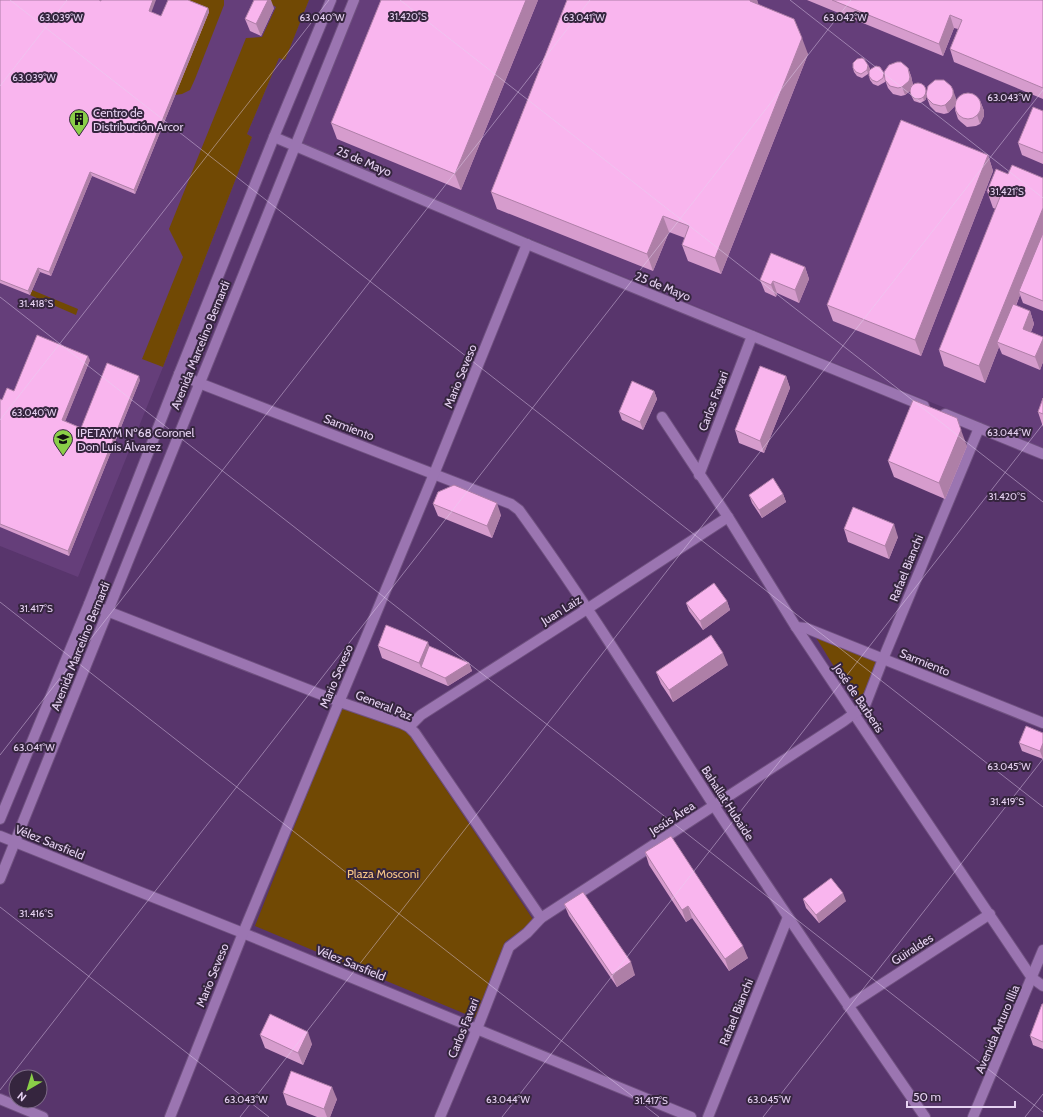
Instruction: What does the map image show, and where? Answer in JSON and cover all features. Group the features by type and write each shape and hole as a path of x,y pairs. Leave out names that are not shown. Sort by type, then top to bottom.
{"street":[{"name":"Avenida Marcelino Bernardi","path":"0,819 89,604 179,374 274,137 331,0"},
{"name":"Avenida Marcelino Bernardi","path":"0,879 354,0"},
{"name":"25 de Mayo","path":"274,137 527,244 1043,454"},
{"name":"Mario Seveso","path":"170,1117 243,933 434,474 527,244"},
{"name":"Carlos Favari","path":"699,475 752,336"},
{"name":"Sarmiento","path":"179,374 511,504"},
{"name":"José de Barberis","path":"662,417 728,518 796,627 854,714 1032,978 1043,986"},
{"name":"Rafael Bianchi","path":"854,714 866,703 979,428"},
{"name":"Bahallat Hubaide","path":"511,504 519,510 587,609 714,806 848,1006 925,1117"},
{"name":"Juan Laiz","path":"409,727 421,715 728,518"},
{"name":"General Paz","path":"89,604 340,702 409,727 415,733 541,918"},
{"name":"Sarmiento","path":"796,627 806,628 1043,723"},
{"name":"Jesús Área","path":"509,947 527,933 541,918 854,714"},
{"name":"Vélez Sarsfield","path":"0,836 243,933 691,1117"},
{"name":"Güiraldes","path":"848,1006 990,914"},
{"name":"Rafael Bianchi","path":"708,1117 788,917"},
{"name":"Carlos Favari","path":"440,1117 509,947"},
{"name":"Avenida Arturo Illia","path":"973,1117 1043,950"},
{"path":"0,1099 43,1117"}],"shaded area":[{"path":"0,0 309,0 285,60 279,58 247,134 252,137 163,367 78,577 0,546"},
{"path":"355,0 1043,0 1043,448 296,143"}],"green space":[{"path":"179,0 224,0 224,5 190,90 182,94 175,95"},
{"path":"264,0 309,0 285,60 279,58 247,134 252,137 163,367 142,359 183,257 169,229 246,38 262,37 276,7"},
{"path":"32,290 78,309 76,315 30,295"},
{"path":"815,636 879,661 858,705"},
{"name":"Plaza Mosconi","path":"341,708 407,731 534,921 505,942 475,1018 255,926"}],"building":[{"name":"Centro de Distribución Arcor","path":"0,0 153,0 149,11 161,16 168,0 188,0 208,8 134,190 90,172 49,272 38,268 28,291 0,280"},
{"path":"254,0 268,0 256,24 245,19"},
{"path":"381,0 526,0 455,174 331,123"},
{"path":"567,0 750,0 794,19 802,38 715,258 682,245 689,226 663,216 647,254 491,192"},
{"path":"832,0 1043,0 1043,88 950,49 962,20 950,15 939,44"},
{"path":"862,58 868,65 867,70 861,74 856,72 853,68 853,63 857,59"},
{"path":"901,62 908,68 910,77 909,81 902,87 898,88 890,86 885,80 884,72 889,65"},
{"path":"876,66 880,67 884,73 883,78 877,82 872,80 869,76 869,71"},
{"path":"935,80 944,80 953,90 951,99 945,105 941,106 933,104 927,98 926,94 928,86"},
{"path":"918,83 925,88 926,91 921,98 918,99 911,94 910,91 915,84"},
{"path":"968,93 977,97 981,106 977,115 968,119 959,115 955,106 959,97"},
{"path":"1033,107 1043,111 1043,153 1018,143"},
{"path":"901,120 988,155 915,340 827,305"},
{"path":"1012,165 1043,178 1043,208 979,366 939,350 1000,197 987,191 996,169 1008,174"},
{"path":"1043,233 1043,301 1019,291"},
{"path":"771,253 805,267 795,290 773,281 771,285 760,280"},
{"path":"1013,304 1030,311 1023,329 1043,337 1035,357 997,342"},
{"name":"IPETAYM Nº68 Coronel Don Luis Álvarez","path":"37,335 88,356 62,420 81,428 107,363 139,376 68,551 0,524 0,399 2,400 7,388 14,391"},
{"path":"760,366 786,376 760,441 735,430"},
{"path":"632,381 654,391 640,422 619,412"},
{"path":"1043,398 1043,414 1038,412"},
{"path":"913,400 957,418 961,430 939,483 888,461"},
{"path":"773,478 783,494 759,510 749,495"},
{"path":"454,485 497,503 487,526 433,504 438,492"},
{"path":"853,507 894,524 885,546 844,529"},
{"path":"714,583 727,601 700,621 686,603"},
{"path":"386,625 428,642 419,663 378,646"},
{"path":"711,635 723,653 669,690 656,672"},
{"path":"429,646 469,663 445,678 421,667"},
{"path":"1026,726 1043,733 1043,743 1040,751 1019,743"},
{"path":"671,836 743,946 725,959 688,906 682,910 645,852"},
{"path":"831,878 843,893 816,915 803,899"},
{"path":"583,892 631,962 612,975 564,904"},
{"path":"1043,1004 1043,1042 1030,1036"},
{"path":"270,1014 308,1032 298,1053 260,1035"},
{"path":"291,1071 332,1087 324,1109 283,1093"}],"place":[{"name":"Centro de Distribución Arcor","path":"79,136"},
{"name":"IPETAYM Nº68 Coronel Don Luis Álvarez","path":"63,456"}]}
